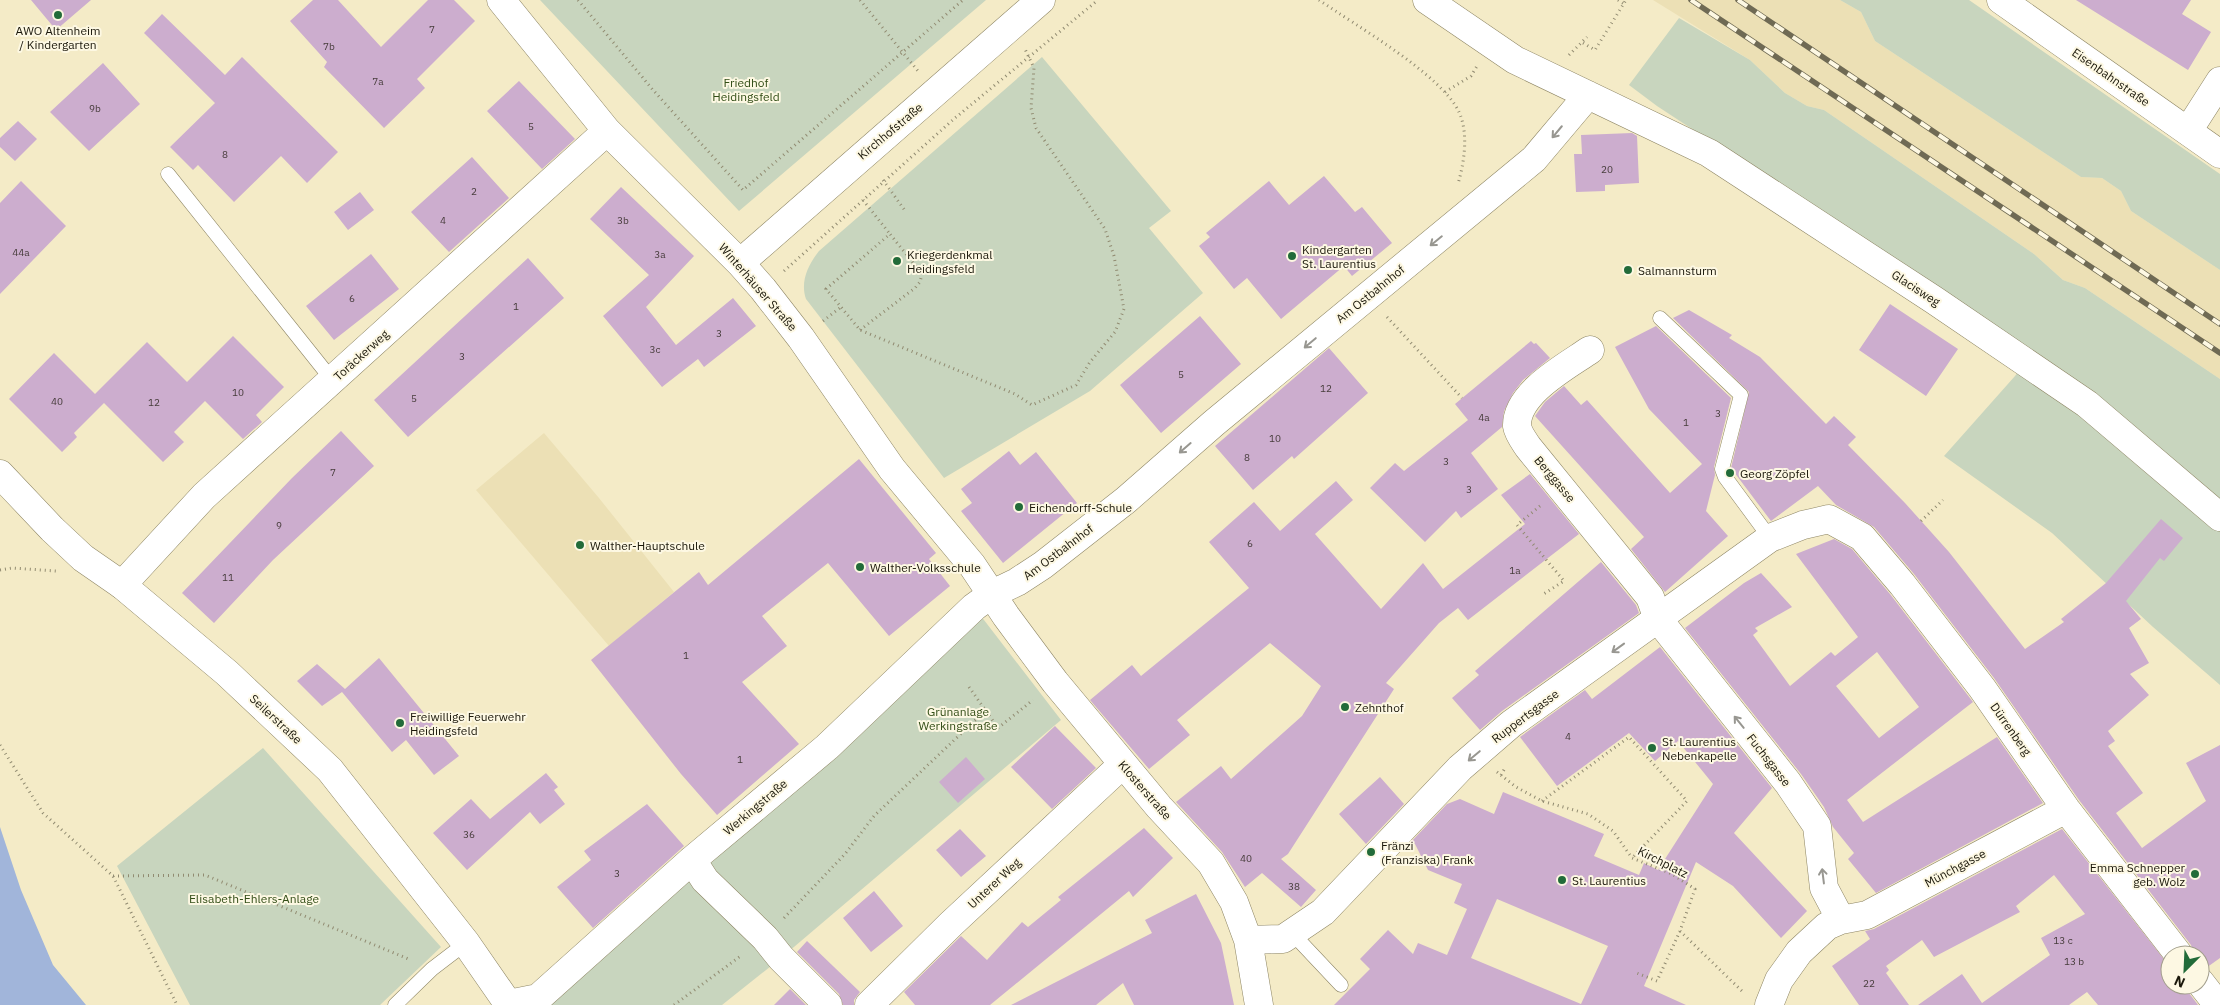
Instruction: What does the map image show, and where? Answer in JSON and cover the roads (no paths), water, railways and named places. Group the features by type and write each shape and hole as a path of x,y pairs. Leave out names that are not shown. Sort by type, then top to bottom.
{"street":[{"name":"Winterhäuser Straße","path":"501,0 607,131 740,263 763,289 801,338 892,469 966,558 992,594"},
{"name":"Kirchhofstraße","path":"740,263 859,157 1041,0"},
{"path":"1427,0 1515,60 1588,95"},
{"name":"Eisenbahnstraße","path":"2001,0 2220,154"},
{"path":"2188,131 2220,81"},
{"name":"Am Ostbahnhof","path":"992,594 1017,582 1043,565 1126,500 1214,423 1534,159 1588,95"},
{"name":"Glacisweg","path":"1588,95 1709,153 1934,300 2087,404 2220,517"},
{"name":"Toräckerweg","path":"122,586 204,496 607,131"},
{"name":"Berggasse","path":"1590,350 1549,378 1524,403 1517,428 1528,447 1650,597 1658,619"},
{"name":"Seilerstraße","path":"0,474 83,558 122,586 227,673 330,770 466,944 508,1005"},
{"name":"Ruppertsgasse","path":"1248,940 1283,939 1323,912 1460,768 1511,724 1770,538 1803,525 1829,519"},
{"name":"Dürrenberg","path":"1829,519 1862,537 1902,584 1982,688 2066,809 2171,945"},
{"name":"Klosterstraße","path":"992,594 1055,682 1159,808 1211,863 1234,902 1248,940 1259,1005"},
{"name":"Werkingstraße","path":"508,1005 538,998 692,860 827,747 974,607 992,594"},
{"name":"Fuchsgasse","path":"1658,619 1788,783 1816,826 1824,888 1841,920"},
{"name":"Unterer Weg","path":"869,1005 950,924 1123,764"},
{"name":"Münchgasse","path":"1769,1005 1779,980 1799,952 1827,926 1841,920 1867,915 2066,809"},
{"path":"692,860 705,880 765,938 781,958 828,1005"},
{"path":"2210,995 2218,1005"}],"lane":[{"path":"168,174 333,381"},
{"path":"1660,318 1740,395 1722,468 1725,477 1770,538"},
{"path":"1292,933 1341,985"},
{"path":"395,1005 432,969 466,944"}],"water":[{"path":"0,827 21,890 53,965 86,1005 0,1005"}],"railway":[{"path":"1691,0 2220,353"},
{"path":"1738,0 2220,324"}],"place":[{"name":"AWO Altenheim / Kindergarten","path":"58,15"},
{"name":"Kindergarten St. Laurentius","path":"1292,256"},
{"name":"Kriegerdenkmal Heidingsfeld","path":"897,261"},
{"name":"Salmannsturm","path":"1628,270"},
{"name":"Georg Zöpfel","path":"1730,473"},
{"name":"Eichendorff-Schule","path":"1019,507"},
{"name":"Walther-Hauptschule","path":"580,545"},
{"name":"Walther-Volksschule","path":"860,567"},
{"name":"Zehnthof","path":"1345,707"},
{"name":"Freiwillige Feuerwehr Heidingsfeld","path":"400,723"},
{"name":"St. Laurentius Nebenkapelle","path":"1652,748"},
{"name":"Fränzi (Franziska) Frank","path":"1371,852"},
{"name":"Emma Schnepper geb. Wolz","path":"2195,874"},
{"name":"St. Laurentius","path":"1562,880"}],"park label":[{"name":"Friedhof Heidingsfeld","path":"746,89"},
{"name":"Grünanlage Werkingstraße","path":"958,718"},
{"name":"Elisabeth-Ehlers-Anlage","path":"254,898"}]}
